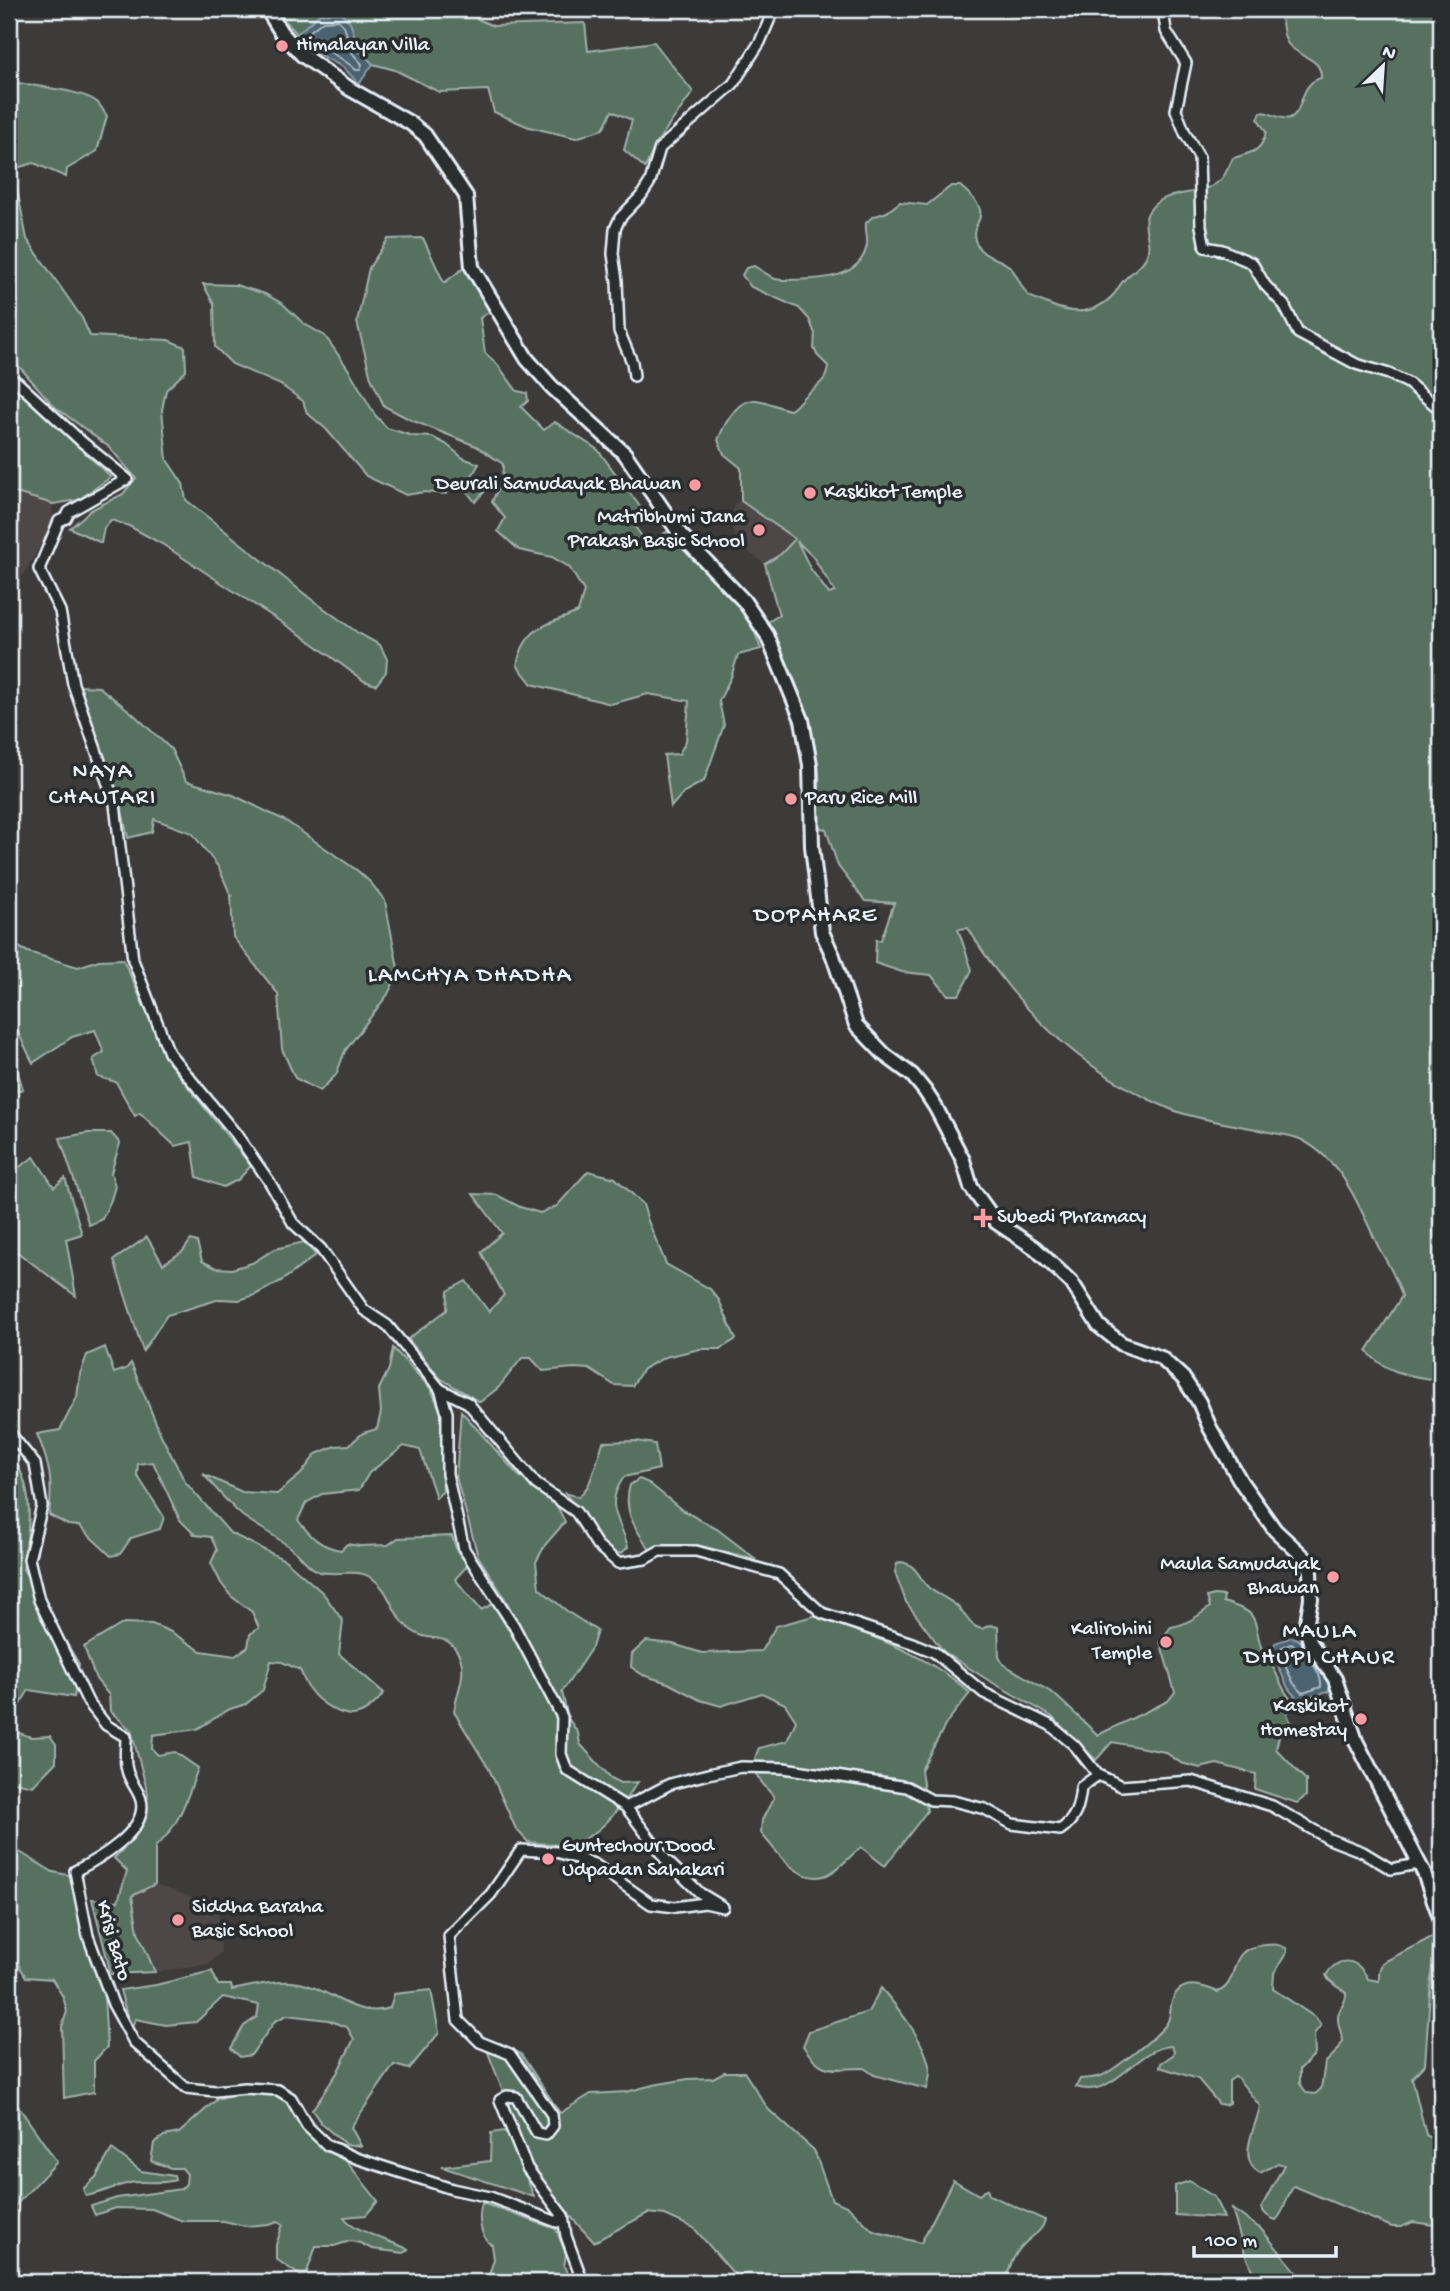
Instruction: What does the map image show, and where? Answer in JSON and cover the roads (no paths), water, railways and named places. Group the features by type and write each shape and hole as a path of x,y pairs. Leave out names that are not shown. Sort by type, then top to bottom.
{"street":[{"path":"267,9 281,32 302,55 350,89 410,123 425,135 466,196 472,267 527,359 552,387 625,454 680,534 744,601 767,635 802,720 810,765 812,845 822,932 838,967 856,1024 925,1091 963,1160 971,1187 996,1222 1035,1248 1072,1283 1095,1320 1109,1334 1122,1344 1161,1358 1183,1378 1199,1402 1210,1428 1241,1482 1275,1530 1306,1559 1310,1572 1311,1599 1306,1627 1310,1642 1335,1679 1356,1741 1424,1873 1441,1920"},
{"path":"634,376 632,362 619,331 613,254 615,229 620,218 650,183 660,148 733,84 760,42 774,9"},
{"path":"1163,9 1166,31 1186,63 1176,110 1199,157 1201,226 1205,247 1222,250 1252,264 1265,285 1284,305 1298,332 1356,364 1408,383 1441,410"},
{"path":"9,378 18,382 82,442 127,479 69,512 66,518 59,521 40,569 60,611 72,684 115,804 133,960 169,1053 236,1134 269,1181 293,1223 321,1249 364,1310 387,1325 440,1389 447,1413 447,1474 464,1549 514,1626 562,1717 561,1754 567,1770 626,1807 666,1860 700,1893 723,1907 705,1903 675,1906 651,1904 594,1864 557,1852 521,1850 491,1894 449,1936 458,2020 480,2042 510,2054 552,2115 553,2126 546,2136 537,2133 516,2097 507,2096 500,2100 527,2168 563,2216 566,2236 583,2282"},
{"path":"440,1389 468,1403 536,1484 576,1511 597,1545 618,1563 645,1559 659,1552 696,1551 779,1574 822,1613 934,1653 984,1693 1049,1725 1075,1746 1098,1775 1121,1786 1192,1781 1272,1806 1329,1839 1363,1852 1391,1869 1418,1864"},
{"name":"Krisi Bato","path":"9,1432 35,1464 42,1506 29,1559 39,1600 88,1702 106,1725 126,1737 127,1771 141,1801 139,1817 128,1834 106,1855 75,1871 88,1936 113,2004 134,2042 186,2088 215,2091 245,2088 278,2090 290,2098 307,2126 327,2145 356,2158 452,2189 491,2197 557,2222 563,2216"},
{"path":"626,1807 670,1784 708,1774 741,1767 783,1768 908,1787 931,1800 953,1801 985,1809 1012,1824 1060,1830 1073,1821 1080,1804 1081,1787 1098,1775"}],"water":[{"path":"341,13 350,22 359,50 373,64 359,84 343,67 314,52 297,34 320,14"},
{"path":"1292,1637 1305,1645 1317,1658 1328,1681 1328,1692 1298,1700 1288,1688 1272,1652 1275,1643"}],"place":[{"name":"Himalayan Villa","path":"282,46"},
{"name":"Deurali Samudayak Bhawan","path":"695,485"},
{"name":"Kaskikot Temple","path":"810,493"},
{"name":"Matribhumi Jana Prakash Basic School","path":"759,530"},
{"name":"Paru Rice Mill","path":"791,799"},
{"name":"Subedi Phramacy","path":"983,1218"},
{"name":"Maula Samudayak Bhawan","path":"1333,1577"},
{"name":"Kalirohini Temple","path":"1166,1642"},
{"name":"Kaskikot Homestay","path":"1361,1719"},
{"name":"Guntechour Dood Udpadan Sahakari","path":"548,1859"},
{"name":"Siddha Baraha Basic School","path":"178,1920"}],"district":[{"name":"NAYA CHAUTARI","path":"103,785"},
{"name":"DOPAHARE","path":"816,916"},
{"name":"LAMCHYA DHADHA","path":"470,976"},
{"name":"MAULA DHUPI CHAUR","path":"1320,1645"}]}
